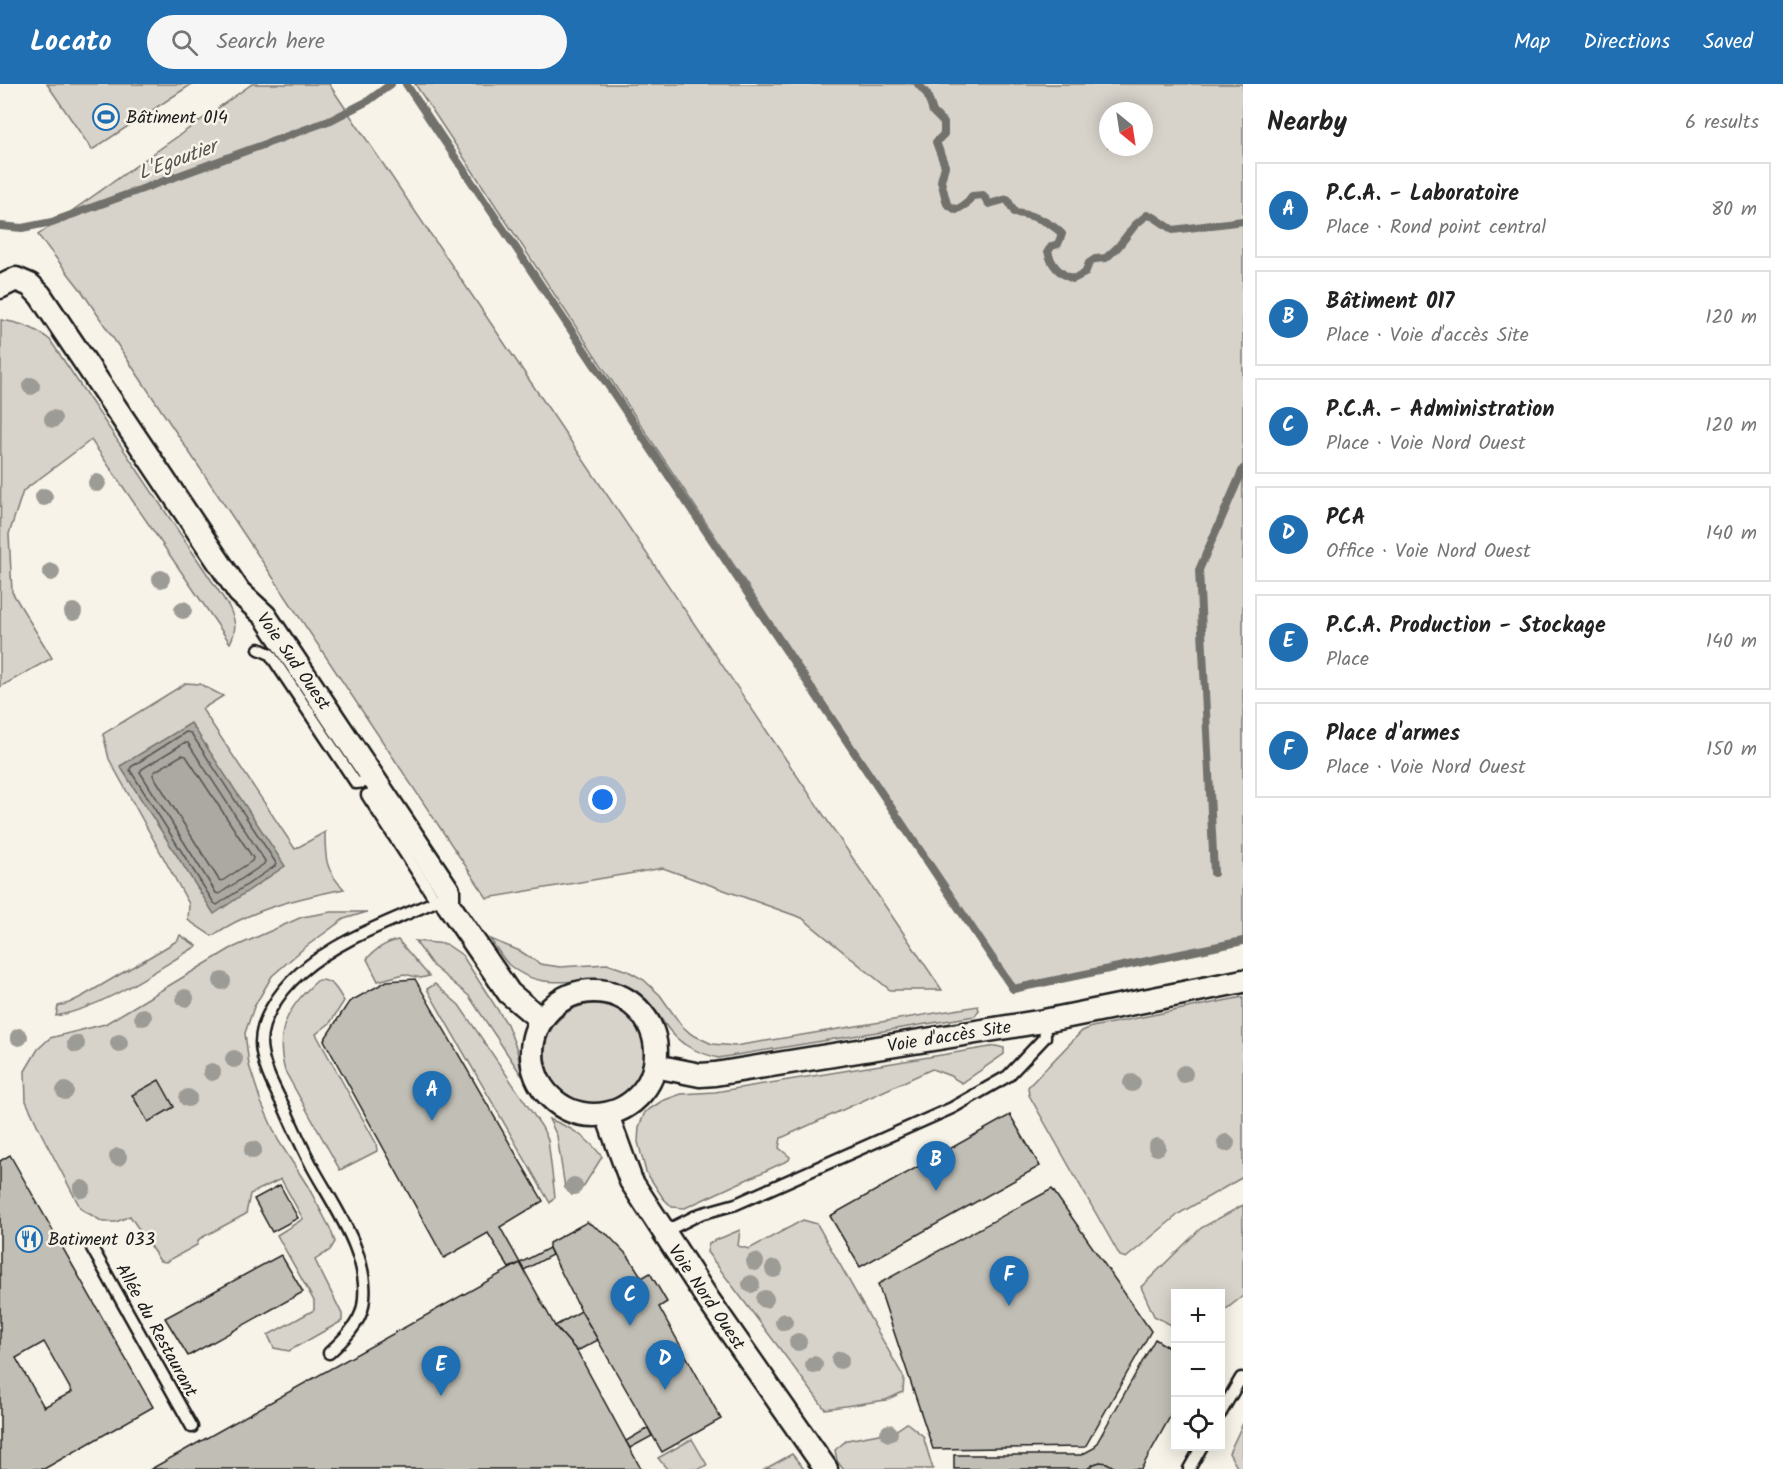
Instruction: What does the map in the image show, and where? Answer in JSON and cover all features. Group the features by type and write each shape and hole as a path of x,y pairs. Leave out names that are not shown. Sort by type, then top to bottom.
{"street":[{"name":"Voie Sud Ouest","path":"8,283 30,285 40,295 239,592 265,616 372,788 448,890 442,902 508,993 541,1020"},
{"name":"Voie d'accès Site","path":"655,1066 700,1075 715,1074 1044,1021 1243,981"},
{"path":"579,992 610,993 631,1004 647,1020 654,1035 655,1066 648,1084 636,1098 621,1109 606,1115 583,1114 564,1108 548,1095 537,1078 532,1059 533,1039 541,1020 564,998 579,992"},
{"name":"Voie Nord Ouest","path":"606,1115 631,1181 715,1310 826,1469"}],"lane":[{"path":"259,649 270,654 356,783 372,788"},
{"path":"329,1353 351,1330 363,1308 366,1284 358,1251 306,1156 266,1068 261,1049 263,1028 275,1002 299,974 330,951 442,902"},
{"path":"664,1232 700,1214 747,1199 952,1108 1008,1076 1045,1038 1044,1021"},
{"name":"Allée du Restaurant","path":"92,1248 192,1427"},
{"path":"1225,1407 1241,1378"},
{"path":"1189,1469 1199,1451"}],"shaded area":[{"name":"Bâtiment 014","path":"47,84 192,84 92,150"},
{"path":"252,84 329,84 942,990 890,990 802,918 663,868 487,898 81,290 38,235"},
{"path":"415,84 1243,84 1243,942 1015,989"},
{"path":"1,320 27,326 50,340 228,605 235,624 230,643 91,440 23,491 9,534 12,592 52,658 0,687"},
{"path":"186,683 200,684 223,696 202,709 295,849 325,832 327,863 333,876 344,889 259,912 212,936 188,920 189,904 109,759 103,734"},
{"path":"331,912 367,912 344,919 304,948 272,976 254,1007 245,1033 249,1065 261,1102 278,1140 307,1185 335,1242 330,1250 315,1260 342,1314 342,1321 289,1351 274,1348 268,1335 314,1310 314,1301 277,1235 303,1219 281,1179 250,1194 246,1214 199,1239 197,1245 166,1262 160,1261 130,1216 116,1222 103,1222 81,1209 26,1101 25,1071 38,1049 50,1038 105,1024 230,949 302,917"},
{"path":"180,935 197,946 93,1005 56,1016 58,1006 83,996 178,940"},
{"path":"490,939 520,951 540,964 560,967 607,964 628,971 644,980 660,995 681,1025 691,1034 712,1044 735,1046 978,1006 979,1010 975,1016 718,1058 696,1051 676,1038 651,1005 637,991 611,981 553,982 524,975 509,965"},
{"path":"398,940 429,976 421,978 404,974 378,981 367,959 381,947"},
{"path":"415,941 446,944 462,955 507,1024 517,1050 522,1076 469,996 433,966"},
{"path":"318,980 331,983 344,1001 330,1023 316,1034 376,1143 377,1151 340,1170 285,1071 282,1057 281,1044 286,1020 299,1000"},
{"path":"435,984 459,1005 542,1127 548,1140 555,1197 550,1203 427,989"},
{"path":"1243,997 1243,1177 1180,1213 1126,1258 1120,1256 1029,1095 1028,1087 1082,1031 1092,1027"},
{"path":"595,1004 623,1012 637,1026 645,1054 637,1082 623,1096 595,1104 567,1096 553,1082 545,1054 553,1026 567,1012"},
{"path":"996,1046 1004,1048 1004,1054 962,1083 932,1069 781,1138 779,1148 790,1157 789,1160 685,1208 672,1207 663,1198 646,1172 638,1142 639,1127 645,1112 662,1101 681,1094 715,1092"},
{"path":"549,1119 578,1134 602,1157 583,1187 572,1195 565,1188 557,1136"},
{"path":"1243,1205 1243,1296 1225,1310 1225,1289 1171,1289 1171,1325 1154,1316 1141,1287 1201,1228"},
{"path":"803,1220 817,1224 904,1378 903,1392 886,1400 825,1409 707,1252 709,1243 740,1230 738,1246 749,1249"},
{"path":"907,1423 923,1436 933,1469 843,1469 837,1461 835,1450 847,1440 895,1431"},
{"path":"1243,1423 1243,1469 1238,1469 1229,1453"},
{"path":"692,1439 707,1465 699,1469 667,1469 658,1458"},
{"path":"792,1454 804,1469 765,1469"}],"water":[{"path":"191,723 285,866 214,914 120,766"}],"building":[{"path":"415,979 543,1201 500,1227 520,1263 509,1268 488,1233 444,1258 324,1040 349,1002 387,981"},
{"path":"159,1080 174,1107 148,1122 132,1095"},
{"path":"1010,1115 1040,1166 860,1267 830,1216"},
{"name":"Batiment 033","path":"10,1155 153,1407 44,1469 0,1469 0,1161","holes":["44,1342 72,1392 44,1407 16,1358"]},
{"path":"280,1185 298,1218 272,1232 254,1199"},
{"path":"1052,1189 1151,1331 1085,1447 933,1449 878,1284"},
{"path":"587,1222 608,1235 629,1257 642,1278 650,1273 667,1302 659,1307 721,1419 662,1452 581,1311 549,1248 549,1243"},
{"path":"549,1248 552,1255 524,1270 520,1263"},
{"path":"281,1255 303,1292 188,1356 165,1318"},
{"path":"520,1263 555,1326 577,1351 641,1469 151,1469"},
{"path":"581,1311 598,1340 577,1351 555,1326"},
{"path":"1155,1339 1171,1349 1171,1415 1141,1469 954,1469 954,1455 1081,1455 1094,1448"},
{"path":"648,1428 652,1436 630,1448 626,1441"},
{"path":"1100,1462 1107,1463 1117,1469 1087,1469"}],"waterway":[{"name":"L'Egoutier","path":"0,226 22,228 52,222 331,120 368,101 391,84"},
{"path":"406,84 1013,989 1243,941"},
{"name":"L'Egoutier","path":"918,84 927,94 933,112 944,123 944,134 936,142 945,166 941,181 947,204 956,210 966,204 972,196 983,195 989,204 1007,199 1015,213 1047,222 1062,234 1058,244 1052,246 1048,251 1051,261 1060,272 1073,279 1085,273 1089,263 1095,259 1106,258 1147,215 1173,230 1243,221"},
{"path":"1214,873 1199,570 1243,469"}],"place":[{"name":"Bâtiment 014","path":"106,117"},
{"name":"P.C.A. - Laboratoire","path":"432,1121"},
{"name":"Bâtiment 017","path":"936,1191"},
{"name":"Batiment 033","path":"29,1239"},
{"name":"Place d'armes","path":"1009,1306"},
{"name":"P.C.A. - Administration","path":"630,1326"},
{"name":"PCA","path":"665,1390"},
{"name":"P.C.A. Production - Stockage","path":"441,1396"}]}
